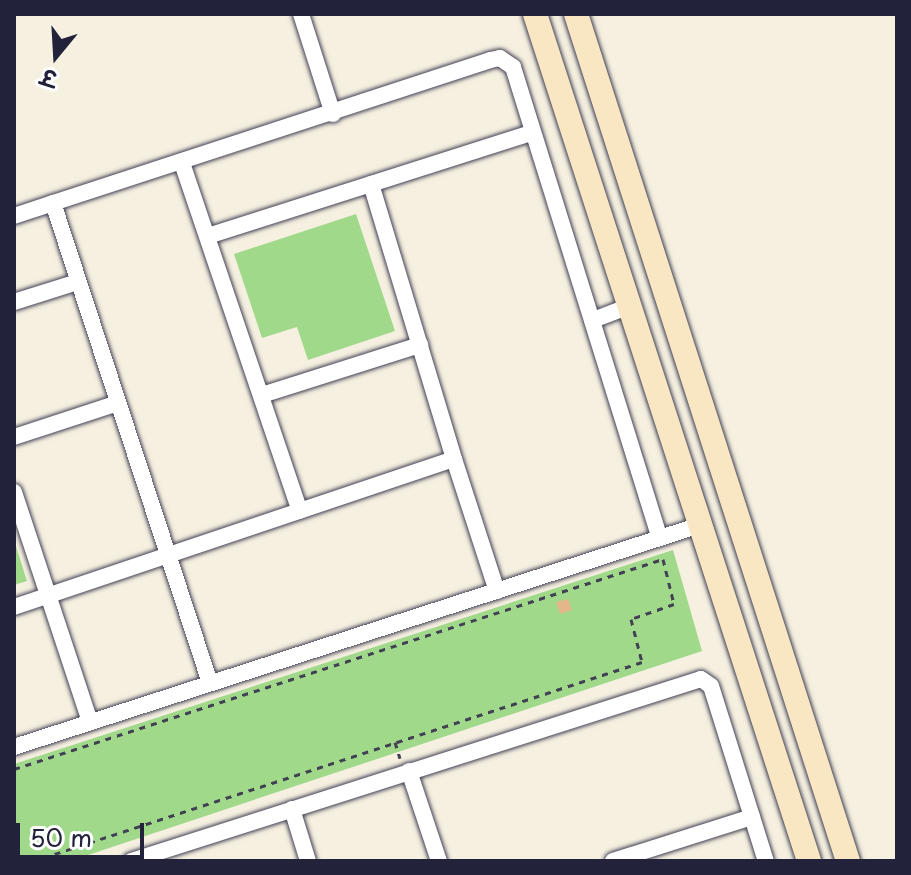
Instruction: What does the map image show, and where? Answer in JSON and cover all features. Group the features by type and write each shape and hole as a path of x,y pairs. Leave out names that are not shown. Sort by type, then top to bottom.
{"main road":[{"path":"535,14 809,861"},
{"path":"576,14 848,861"}],"street":[{"path":"301,14 333,114"},
{"path":"14,216 500,58 513,67 530,133 593,320 660,538"},
{"path":"208,236 530,133"},
{"path":"182,163 300,511"},
{"path":"371,184 497,591"},
{"path":"53,203 210,683"},
{"path":"14,302 78,282"},
{"path":"593,320 629,306"},
{"path":"262,395 420,345"},
{"path":"14,437 118,403"},
{"path":"14,607 167,552 454,459"},
{"path":"14,492 90,722"},
{"path":"14,747 700,525"},
{"path":"131,861 701,679 711,686 766,861"},
{"path":"409,771 439,861"},
{"path":"292,809 308,861"},
{"path":"613,861 752,817"}],"path":[{"path":"14,769 663,559 674,604 631,619 642,662 33,861"},
{"path":"558,592 561,600"}],"green space":[{"path":"356,214 395,331 308,360 297,327 262,338 234,254"},
{"path":"14,540 27,581 14,585"},
{"path":"673,550 702,651 70,861 14,861 14,764"}],"building":[{"path":"568,599 572,610 560,614 556,602"}]}
